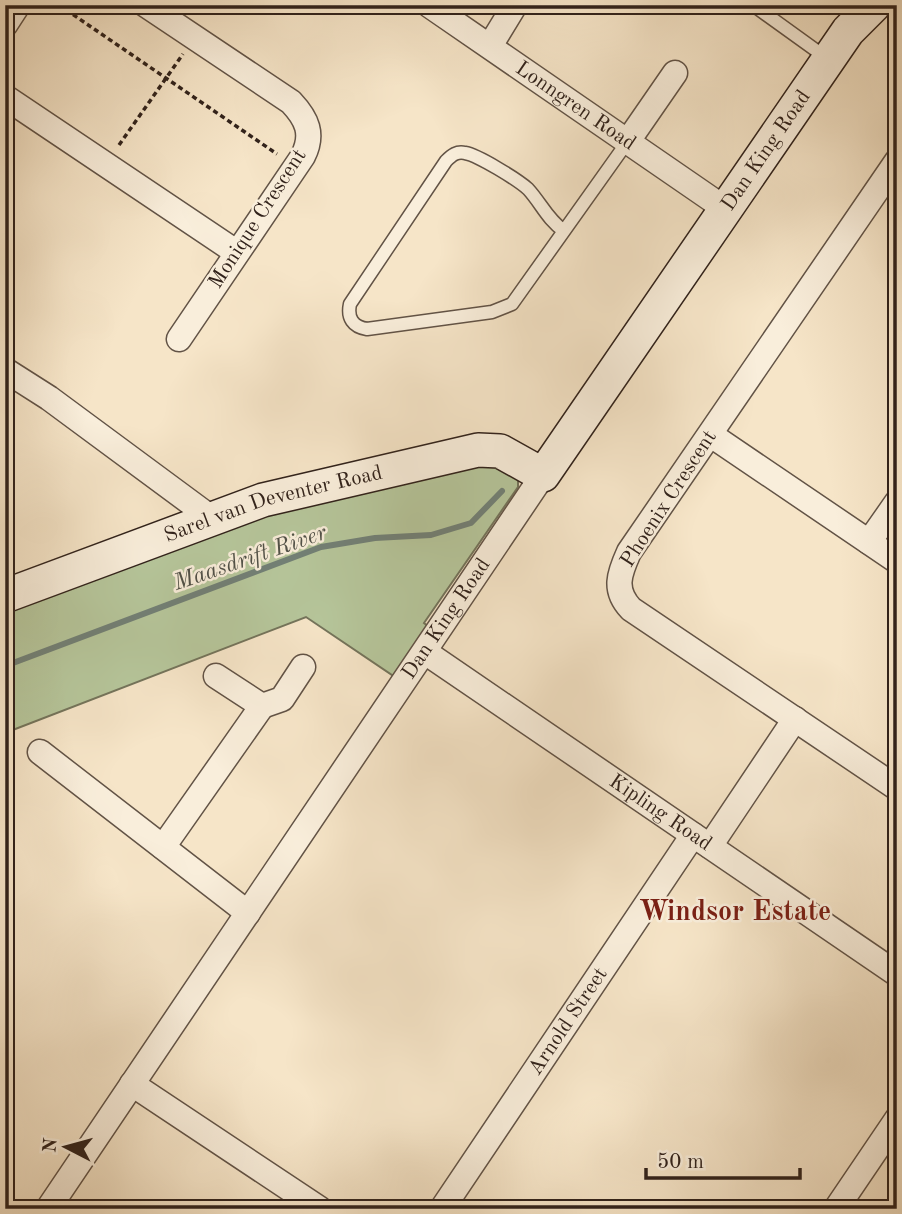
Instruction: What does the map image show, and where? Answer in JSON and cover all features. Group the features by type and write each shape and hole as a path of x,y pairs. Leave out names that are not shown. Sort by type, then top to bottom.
{"street":[{"path":"5,24 18,5"},
{"name":"Monique Crescent","path":"146,5 299,110 305,118 309,135 308,146 296,166 179,339"},
{"name":"Lonngren Road","path":"429,5 724,208"},
{"path":"490,46 515,5"},
{"name":"Dan King Road","path":"48,1209 724,208 828,59 852,18 874,5"},
{"path":"628,141 675,74"},
{"path":"5,97 236,252"},
{"name":"Phoenix Crescent","path":"897,160 629,552 618,582 619,593 631,609 897,788"},
{"path":"5,370 49,398 210,517"},
{"path":"711,435 897,561"},
{"name":"Sarel van Deventer Road","path":"5,596 210,517 262,500 478,450 500,451 543,475"},
{"path":"869,542 897,502"},
{"name":"Kipling Road","path":"425,652 897,974"},
{"path":"163,847 261,706 282,699 303,667"},
{"path":"216,676 261,706"},
{"name":"Arnold Street","path":"442,1209 702,840 795,719"},
{"path":"40,752 248,913"},
{"path":"132,1084 319,1209"},
{"path":"836,1209 894,1124"}],"lane":[{"path":"753,5 828,59"},
{"path":"564,231 552,222 523,186 476,156 464,152 454,154 446,160 350,304 351,319 358,326 367,329 504,308 518,298 628,141"}],"path":[{"path":"59,5 296,166"},
{"path":"105,164 194,38"}],"green space":[{"path":"488,462 518,479 518,487 424,623 429,627 395,677 306,617 5,733 5,610 242,519"}],"building":[{"path":"897,1190 897,1209 883,1209"}],"waterway":[{"name":"Maasdrift River","path":"5,666 321,547 375,538 431,535 471,523 502,491"}],"district":[{"name":"Windsor Estate","path":"735,913"}]}
